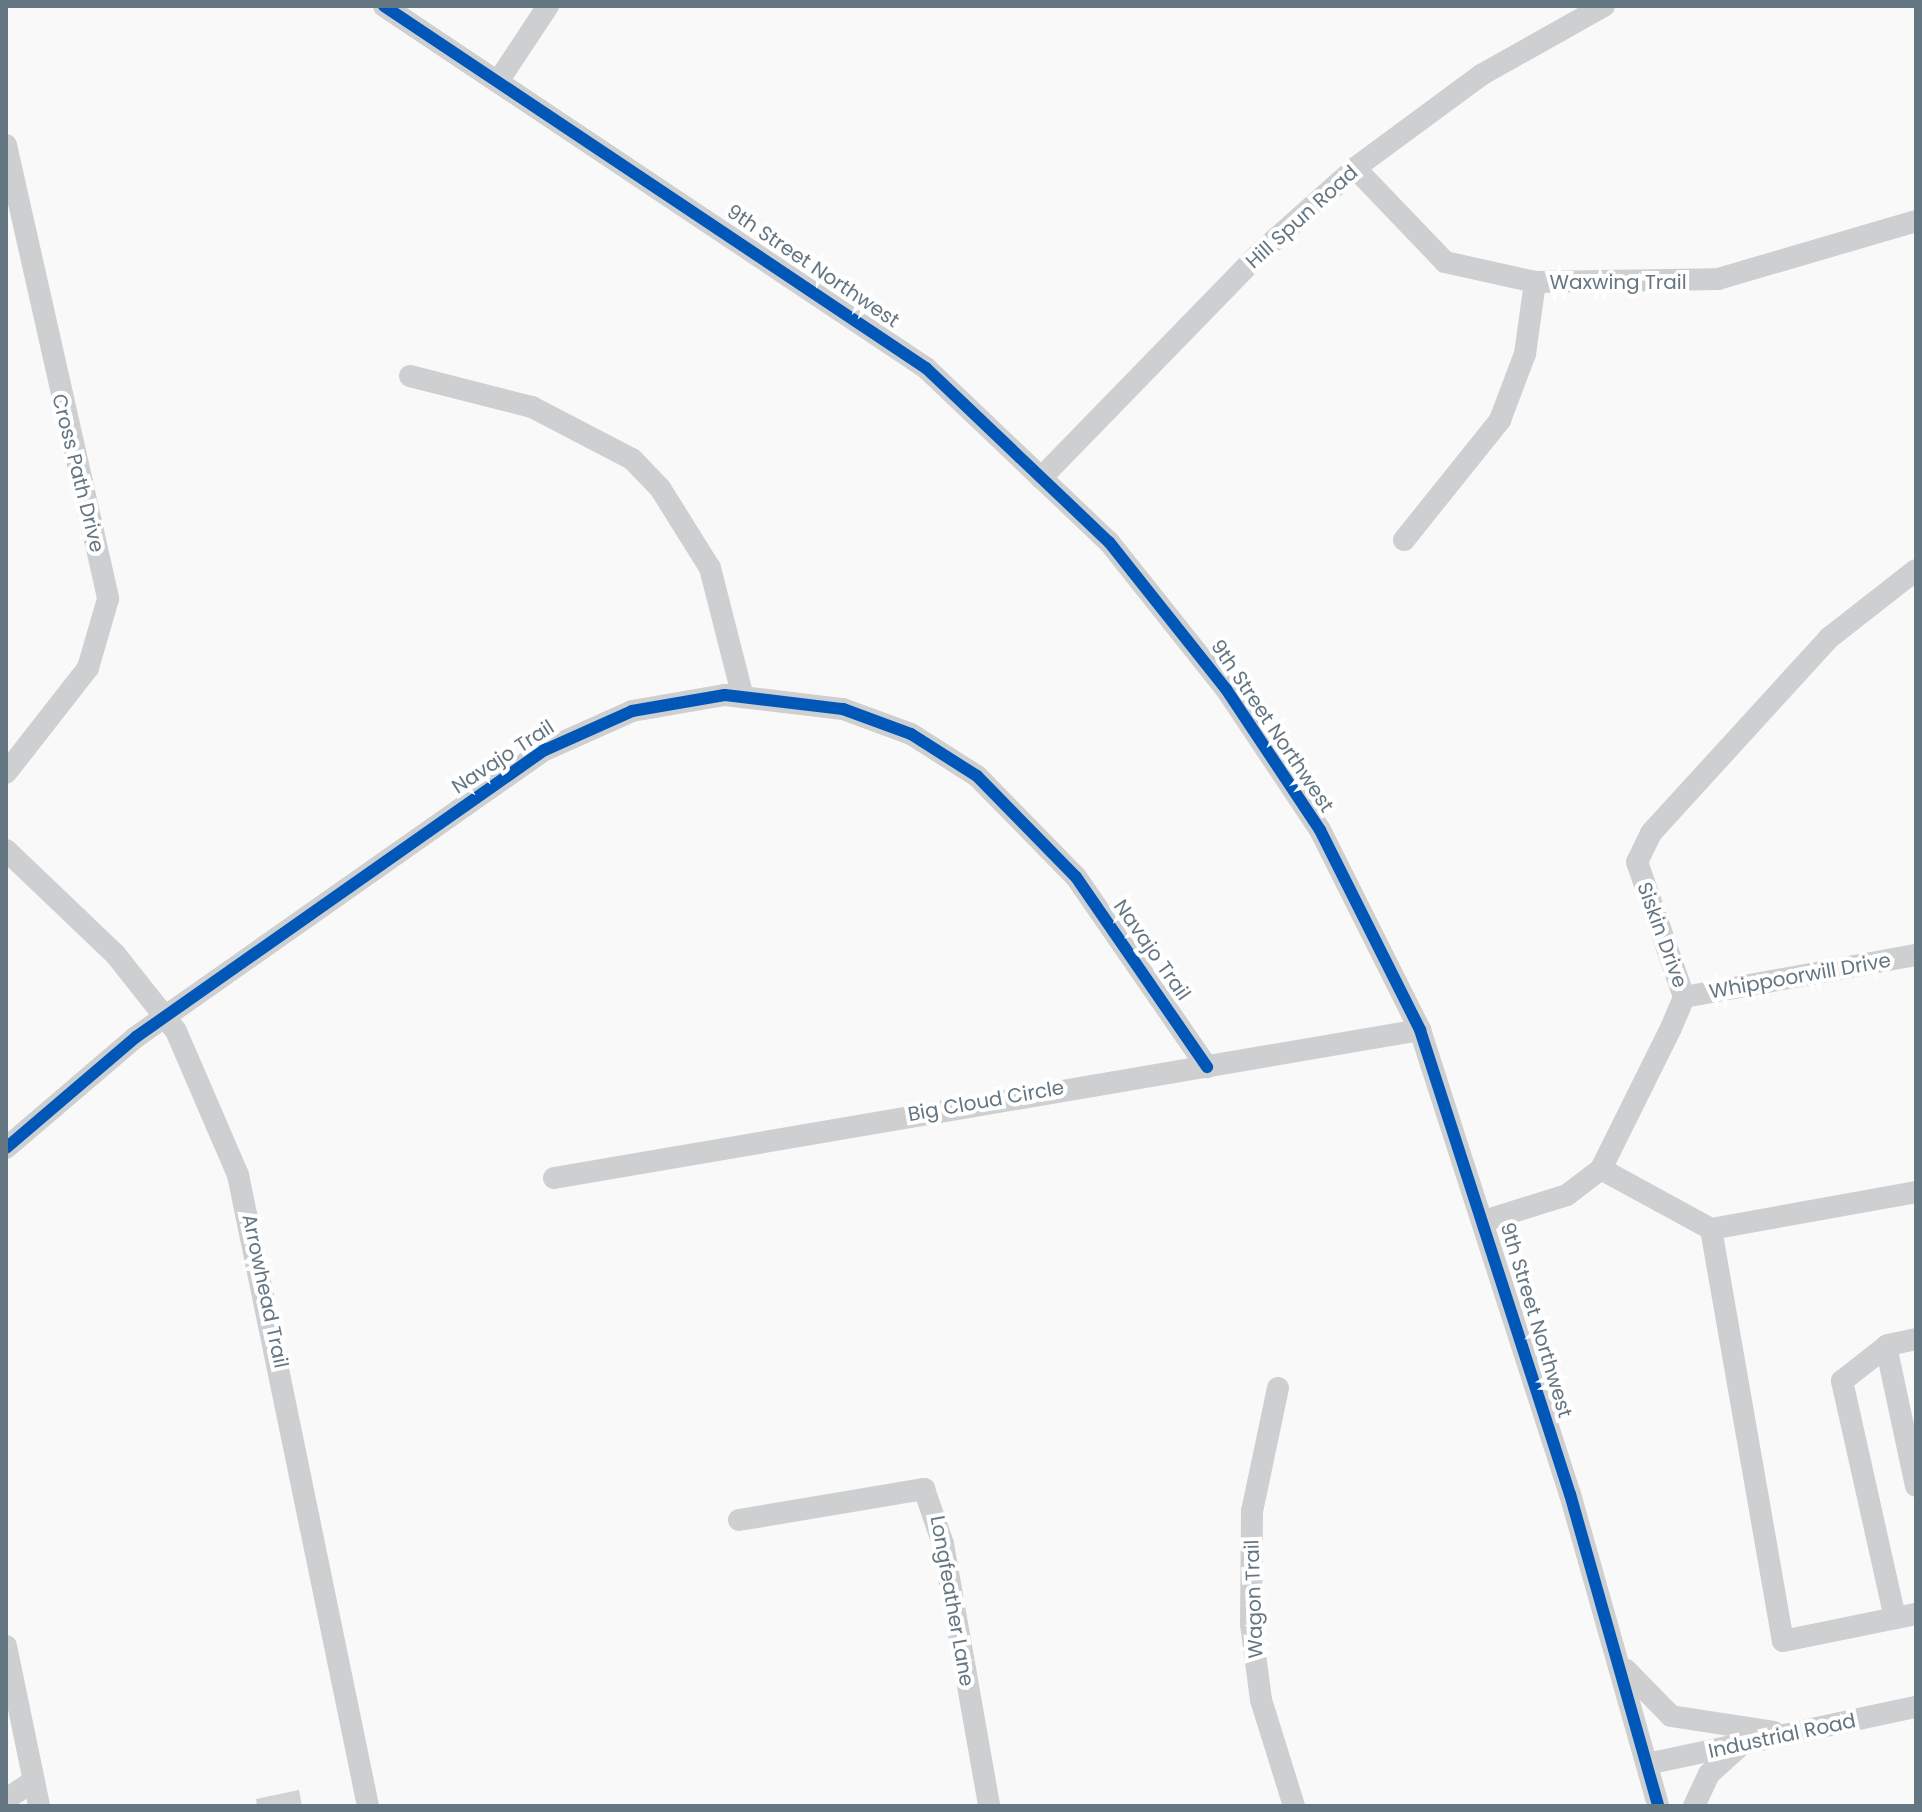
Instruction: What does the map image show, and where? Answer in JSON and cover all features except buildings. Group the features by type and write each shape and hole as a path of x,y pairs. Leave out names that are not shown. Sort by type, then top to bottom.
{"street":[{"name":"9th Street Northwest","path":"384,6 863,322 967,404 1149,592 1286,775 1366,915 1420,1030 1484,1221 1618,1660 1658,1806"},
{"path":"499,80 548,6"},
{"name":"Hill Spun Road","path":"1041,478 1262,251 1355,168 1481,75 1604,6"},
{"name":"Cross Path Drive","path":"6,145 108,599 88,668 6,773"},
{"name":"Waxwing Trail","path":"1355,168 1445,262 1535,282 1718,279 1916,221"},
{"path":"1404,540 1500,420 1525,354 1535,282"},
{"path":"410,376 532,407 632,459 660,488 710,568 742,694"},
{"name":"Siskin Drive","path":"1484,1221 1567,1195 1601,1169 1684,997 1637,862 1651,833 1829,638 1916,570"},
{"name":"Navajo Trail","path":"6,1148 164,1017 545,750 632,711 742,694 817,702 875,719 977,776 1076,877 1207,1067"},
{"name":"Arrowhead Trail","path":"6,850 115,954 164,1017 212,1109 249,1211 368,1806"},
{"name":"Whippoorwill Drive","path":"1684,997 1916,955"},
{"name":"Big Cloud Circle","path":"554,1178 1420,1030"},
{"path":"1601,1169 1711,1229 1916,1192"},
{"path":"1711,1229 1783,1641 1906,1616 1842,1381 1886,1346 1916,1339"},
{"path":"1886,1346 1916,1486"},
{"name":"Wagon Trail","path":"1278,1388 1252,1511 1251,1624 1261,1700 1294,1806"},
{"name":"Longfeather Lane","path":"739,1520 924,1489 943,1544 989,1806"},
{"path":"6,1646 39,1806"},
{"path":"1618,1660 1671,1716 1787,1735"},
{"name":"Industrial Road","path":"1647,1764 1916,1707"},
{"path":"1694,1806 1709,1774 1742,1745"},
{"path":"6,1799 34,1781"}],"cycle path":[{"path":"384,6 926,368 1109,542 1226,689 1320,830 1420,1030 1570,1494 1658,1806"},
{"path":"6,1148 136,1037 545,750 632,711 725,695 843,709 911,734 977,776 1076,877 1207,1067"}]}
